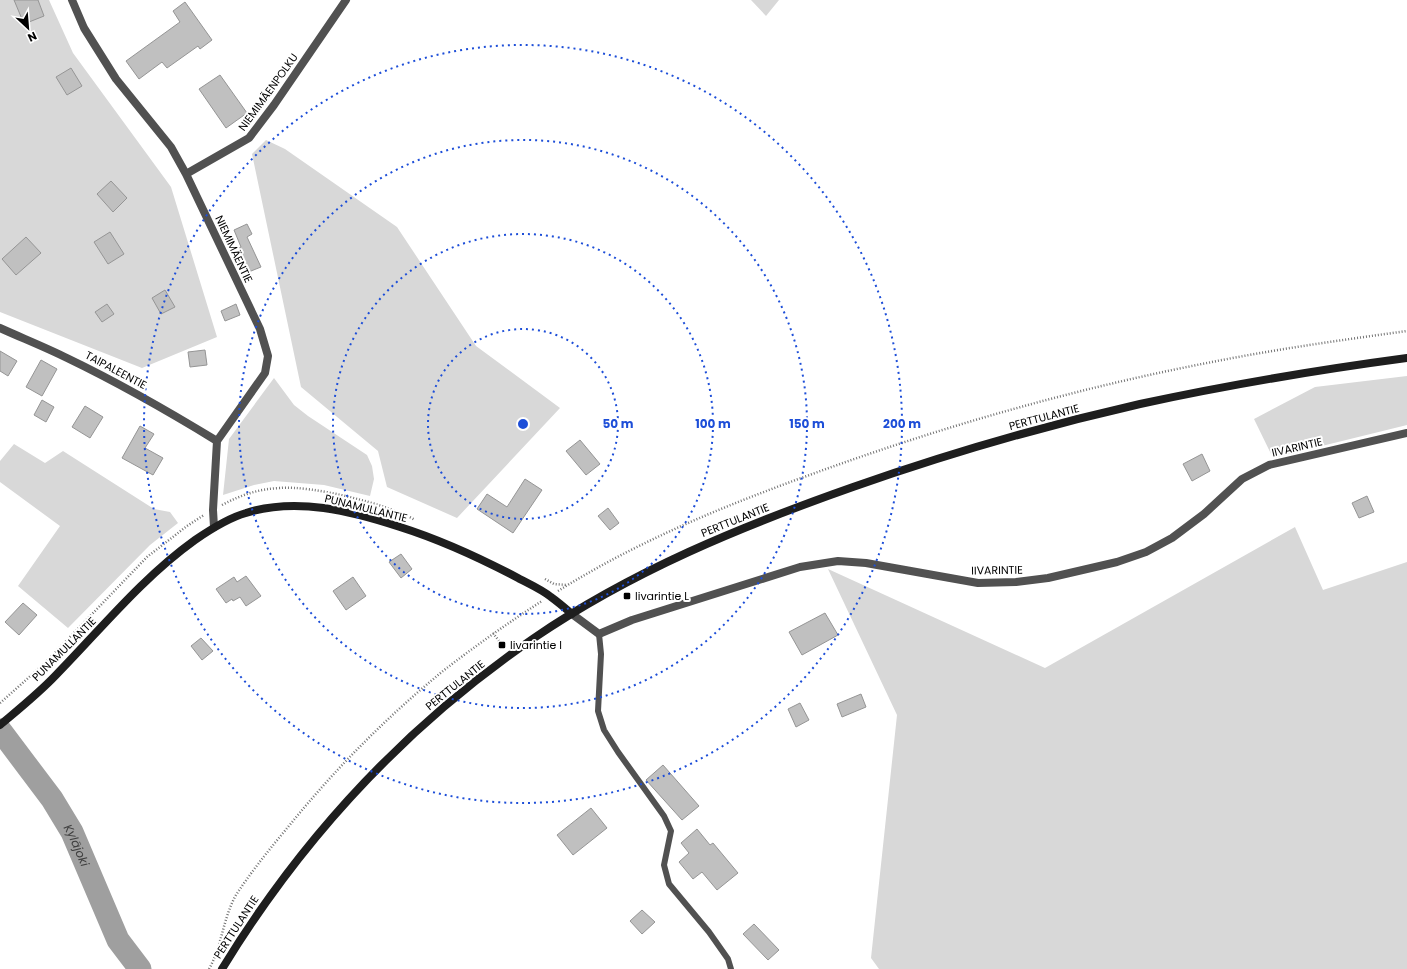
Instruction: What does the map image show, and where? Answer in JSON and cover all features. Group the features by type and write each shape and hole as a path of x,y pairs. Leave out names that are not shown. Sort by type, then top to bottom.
{"street":[{"name":"NIEMIMÄENTIE","path":"72,0 84,28 116,79 171,147 186,174 260,329 268,356 265,373 217,441"},
{"name":"NIEMIMÄENPOLKU","path":"186,174 249,138 346,0"},
{"name":"TAIPALEENTIE","path":"0,328 66,357 104,376 162,407 217,441"},
{"name":"PERTTULANTIE","path":"222,969 266,902 318,833 361,785 418,729 472,684 533,639 572,614 646,572 699,547 802,505 903,470 982,445 1140,404 1272,378 1407,358"},
{"name":"IIVARINTIE","path":"599,634 632,620 800,567 838,561 866,563 978,584 1016,582 1048,578 1117,562 1146,552 1172,538 1204,514 1242,479 1269,465 1407,433"},
{"path":"214,527 213,510 217,441"},
{"name":"PUNAMULLANTIE","path":"0,725 54,677 135,592 185,548 214,527 246,513 271,507 307,506 345,512 388,523 428,536 499,568 550,596 572,614"},
{"path":"572,614 599,634"}],"lane":[{"path":"599,634 601,654 598,711 604,730 664,816 671,831 664,865 669,884 713,938 728,959 731,969"}],"path":[{"path":"209,969 236,896 270,849 305,806 378,728 443,671 493,633 567,585 630,550 685,524 766,491 867,454 952,427 1042,401 1211,362 1315,343 1407,331"},
{"path":"0,703 44,664 147,557 187,526 242,495 263,489 281,487 327,492 372,503 408,516 421,523"},
{"path":"540,577 554,584 567,585"},
{"path":"493,633 502,645"}],"shaded area":[{"path":"0,0 49,0 73,53 171,187 217,337 142,368 0,312"},
{"path":"751,0 779,0 766,16"},
{"path":"266,140 285,149 397,227 476,346 560,408 457,518 387,487 378,451 301,387 252,154"},
{"path":"1407,376 1407,425 1273,458 1254,419 1315,387"},
{"path":"274,378 294,405 367,455 372,466 374,479 370,496 324,485 274,481 254,485 223,495 229,439"},
{"path":"14,444 45,463 63,451 154,509 170,512 178,523 150,545 68,628 18,586 60,526 0,482 0,461"},
{"path":"1295,527 1323,590 1407,562 1407,969 879,969 871,958 897,715 828,569 1045,668"}],"building":[{"path":"14,0 38,0 44,16 24,24"},
{"path":"185,2 212,40 200,49 198,46 167,68 162,62 139,79 126,61 180,22 173,11"},
{"path":"71,68 82,86 67,95 56,77"},
{"path":"220,75 247,113 226,128 199,89"},
{"path":"111,181 127,198 113,212 97,194"},
{"path":"247,224 252,234 247,237 261,267 246,273 235,249 241,247 234,230"},
{"path":"110,232 124,254 108,264 94,242"},
{"path":"26,237 41,253 16,275 2,259"},
{"path":"165,290 175,307 161,314 152,298"},
{"path":"107,304 114,314 102,322 95,312"},
{"path":"236,304 240,315 225,321 221,311"},
{"path":"205,350 207,365 190,367 188,352"},
{"path":"0,351 17,361 8,376 0,371"},
{"path":"41,360 57,369 42,396 26,387"},
{"path":"42,400 54,407 46,422 34,415"},
{"path":"85,406 103,417 90,438 72,427"},
{"path":"140,426 154,434 145,448 163,458 153,475 122,458"},
{"path":"580,440 600,464 586,475 566,451"},
{"path":"1202,454 1210,471 1192,481 1183,464"},
{"path":"525,479 542,490 513,533 477,509 487,494 507,507"},
{"path":"1367,496 1374,512 1359,518 1352,503"},
{"path":"608,508 619,523 610,530 598,516"},
{"path":"401,554 412,569 401,578 389,562"},
{"path":"246,576 261,596 246,606 240,597 233,601 232,599 226,603 216,589 234,577 237,582"},
{"path":"353,577 366,596 346,610 333,591"},
{"path":"23,603 37,615 19,635 5,622"},
{"path":"825,613 838,635 802,655 789,632"},
{"path":"201,638 213,651 202,660 191,646"},
{"path":"861,694 866,707 842,717 837,704"},
{"path":"800,703 809,720 796,727 788,709"},
{"path":"663,765 699,806 682,820 646,780"},
{"path":"591,808 607,828 573,855 557,835"},
{"path":"697,829 710,845 713,843 738,873 717,890 702,872 693,879 679,862 689,853 681,843"},
{"path":"642,910 655,922 642,934 630,921"},
{"path":"754,924 779,950 768,960 743,934"}],"waterway":[{"name":"Kyläjoki","path":"0,730 52,799 72,832 118,940 140,969"}],"place":[{"name":"Iivarintie L","path":"627,596"},
{"name":"Iivarintie I","path":"502,645"}]}
